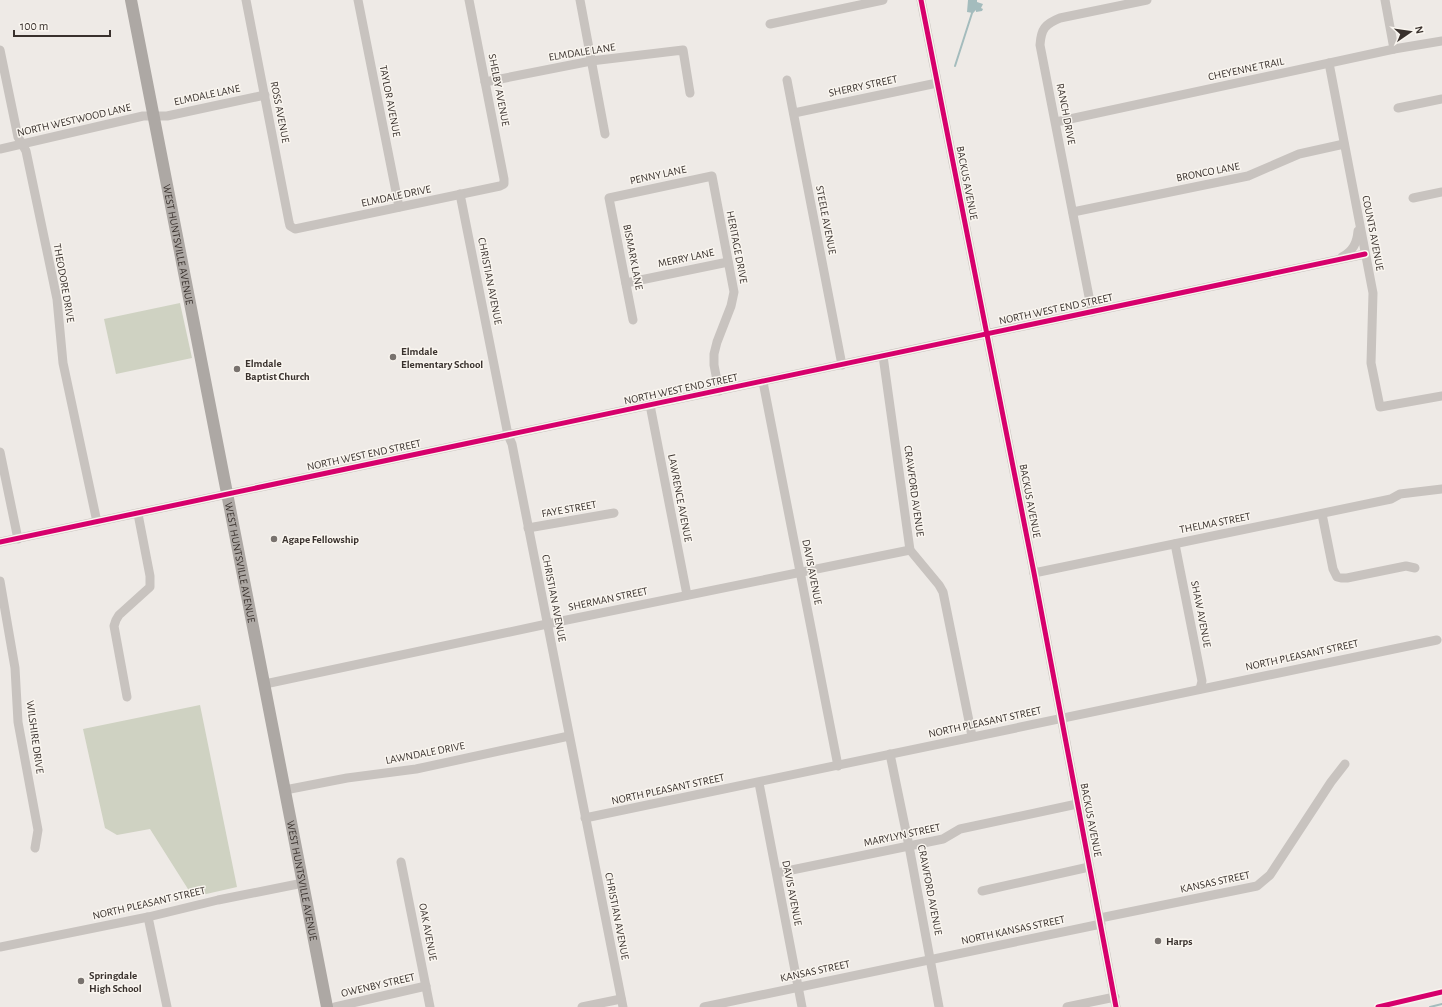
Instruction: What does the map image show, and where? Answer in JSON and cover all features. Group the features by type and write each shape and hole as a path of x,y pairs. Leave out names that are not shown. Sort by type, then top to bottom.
{"main road":[{"name":"WEST HUNTSVILLE AVENUE","path":"132,0 327,1007"}],"street":[{"name":"ROSS AVENUE","path":"246,0 289,222 293,228"},
{"name":"TAYLOR AVENUE","path":"358,0 399,207"},
{"name":"SHELBY AVENUE","path":"468,0 504,184"},
{"path":"580,0 605,134"},
{"path":"770,24 883,0"},
{"name":"BACKUS AVENUE","path":"921,0 1034,573 1116,1007"},
{"name":"RANCH DRIVE","path":"1092,312 1040,45 1040,36 1044,28 1051,22 1060,18 1147,0"},
{"path":"1385,0 1394,50"},
{"name":"CHEYENNE TRAIL","path":"1056,122 1442,40"},
{"name":"THEODORE DRIVE","path":"0,50 18,137 26,151 57,299 63,363 96,522"},
{"name":"ELMDALE LANE","path":"485,82 591,61 683,50 690,93"},
{"name":"COUNTS AVENUE","path":"1329,63 1373,293 1371,363 1380,407 1442,396"},
{"name":"STEELE AVENUE","path":"787,80 842,365"},
{"name":"SHERRY STREET","path":"794,114 937,83"},
{"name":"ELMDALE LANE","path":"154,116 167,116 265,95"},
{"path":"1398,108 1442,99"},
{"name":"NORTH WESTWOOD LANE","path":"0,149 143,116 154,116"},
{"name":"BRONCO LANE","path":"1073,212 1248,176 1299,154 1344,144"},
{"name":"PENNY LANE","path":"609,198 712,176"},
{"name":"HERITAGE DRIVE","path":"712,176 734,292 731,306 714,354 714,365 719,391"},
{"name":"ELMDALE DRIVE","path":"293,228 299,229 504,184"},
{"path":"1413,198 1442,192"},
{"name":"CHRISTIAN AVENUE","path":"460,194 508,435 512,444 622,1003"},
{"name":"BISMARK LANE","path":"609,198 633,320"},
{"path":"1338,260 1348,254 1356,243 1358,238 1359,221"},
{"name":"NORTH WEST END STREET","path":"0,542 1365,254"},
{"name":"MERRY LANE","path":"626,283 728,262"},
{"name":"CRAWFORD AVENUE","path":"883,356 910,550 943,592 972,736"},
{"name":"DAVIS AVENUE","path":"763,382 838,766"},
{"name":"LAWRENCE AVENUE","path":"650,405 687,595"},
{"path":"0,452 18,538"},
{"name":"THELMA STREET","path":"1034,573 1322,514 1391,499 1400,494 1442,489"},
{"name":"FAYE STREET","path":"528,528 614,513"},
{"path":"127,697 114,626 119,615 150,587 150,576 138,514"},
{"path":"1322,514 1333,569 1337,577 1346,578 1406,566 1415,568"},
{"name":"SHAW AVENUE","path":"1175,544 1202,680 1200,689"},
{"name":"SHERMAN STREET","path":"265,684 547,624 910,550"},
{"name":"WILSHIRE DRIVE","path":"0,581 14,662 18,722 38,830 35,848"},
{"name":"NORTH PLEASANT STREET","path":"585,818 759,783 972,736 1437,640"},
{"name":"LAWNDALE DRIVE","path":"285,790 347,778 416,769 570,736"},
{"name":"CRAWFORD AVENUE","path":"890,754 939,1007"},
{"name":"KANSAS STREET","path":"1100,921 1257,886 1270,875 1331,782 1345,764"},
{"name":"DAVIS AVENUE","path":"759,783 802,1007"},
{"name":"MARYLYN STREET","path":"777,873 943,839 960,829 1077,804"},
{"name":"OAK AVENUE","path":"401,862 430,1007"},
{"name":"BACKUS AVENUE","path":"982,890 1089,867"},
{"name":"NORTH PLEASANT STREET","path":"0,947 148,917 218,900 303,883"},
{"path":"148,917 167,1007"},
{"name":"NORTH KANSAS STREET","path":"931,960 1100,921"},
{"name":"KANSAS STREET","path":"704,1007 931,960"},
{"name":"OWENBY STREET","path":"335,1007 426,986"},
{"path":"1067,1007 1115,997"},
{"path":"582,1007 622,1003"}],"green space":[{"path":"180,303 192,358 116,374 104,319"},
{"path":"200,705 237,887 193,897 150,829 117,835 105,828 83,729"}],"water":[{"path":"968,0 977,0 977,2 983,4 981,8 983,9 982,11 976,12 976,10 973,13 967,12"}],"waterway":[{"path":"955,66 973,10"},
{"path":"1430,1007 1442,1004"}],"cycle path":[{"path":"921,0 1034,573 1116,1007"},
{"path":"0,542 1365,254"},
{"path":"1378,1007 1442,992"}],"place":[{"name":"Elmdale Elementary School","path":"393,357"},
{"name":"Elmdale Baptist Church","path":"237,369"},
{"name":"Agape Fellowship","path":"274,539"},
{"name":"Harps","path":"1158,941"},
{"name":"Springdale High School","path":"81,981"}]}
